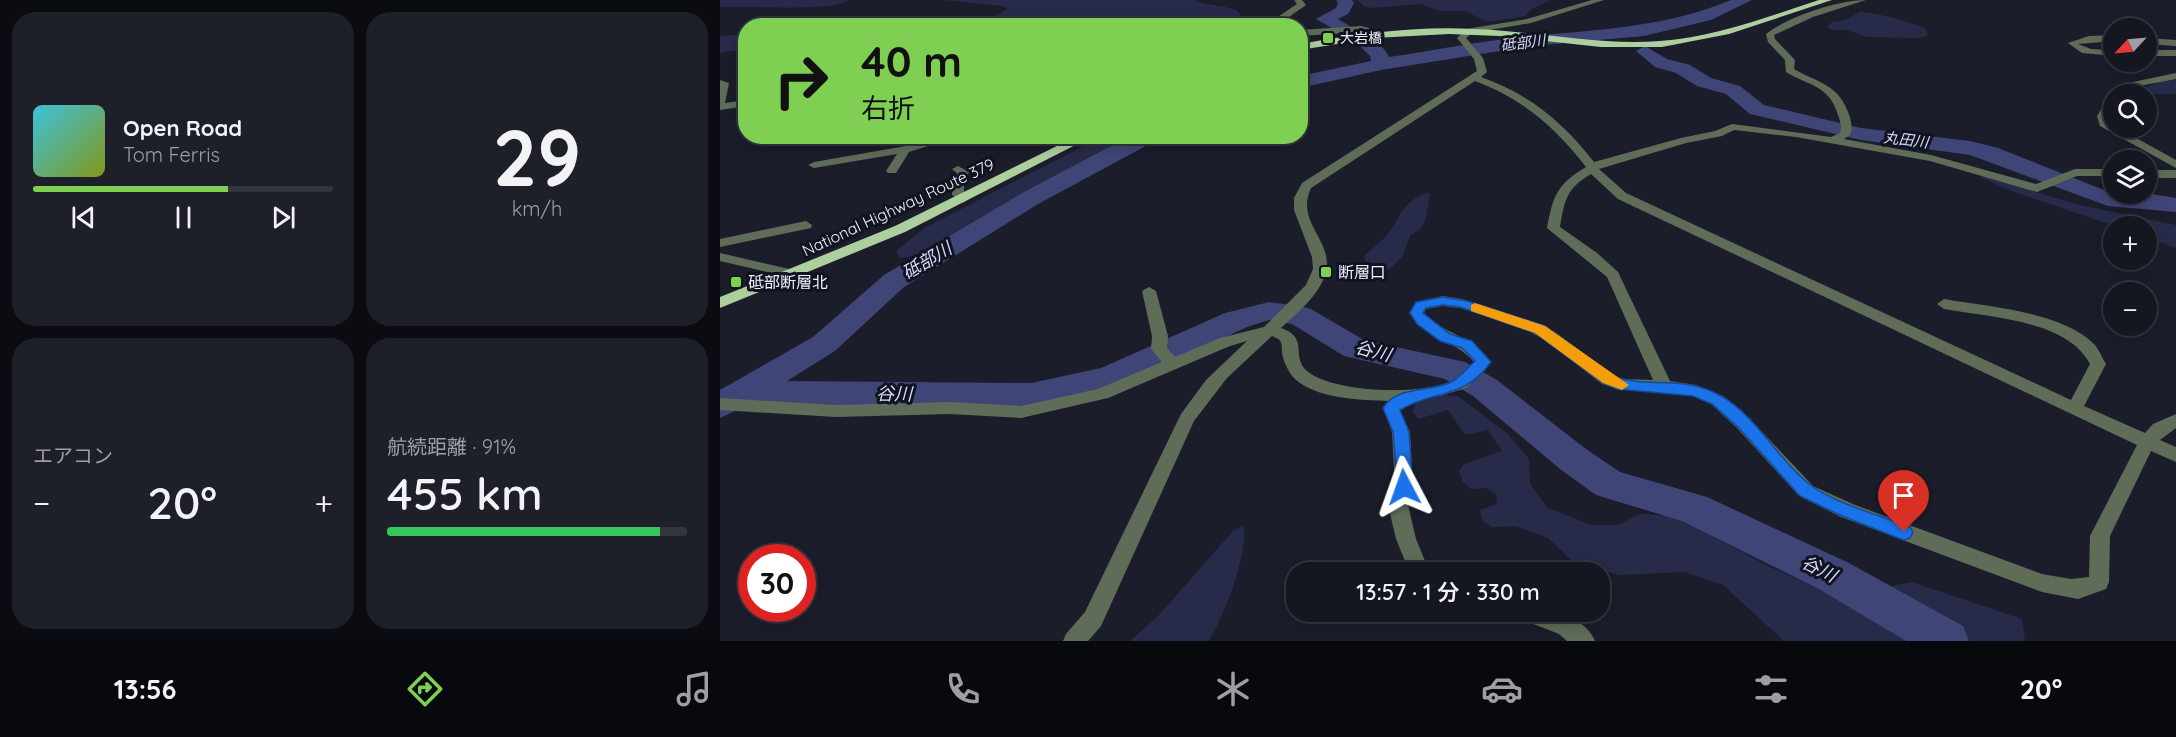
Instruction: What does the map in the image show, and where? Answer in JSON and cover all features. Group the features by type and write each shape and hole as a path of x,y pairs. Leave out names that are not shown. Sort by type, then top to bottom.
{"highway":[{"path":"1308,46 1388,33 1469,31 1590,42 1660,44 1706,37 1828,0"},
{"name":"National Highway Route 379","path":"720,303 793,274 963,199 1071,144"}],"street":[{"path":"1282,18 1302,5 1298,0"},
{"path":"1074,641 1093,619 1181,428 1210,387 1299,302 1316,281 1321,263 1298,203 1299,195 1306,186 1476,78 1482,72 1480,60 1461,38 1469,31 1528,21 1600,0"},
{"path":"1831,141 1846,132 1839,98 1822,86 1789,70 1790,60 1771,40 1770,34 1806,18 1862,0"},
{"path":"1756,22 1766,25 1818,16"},
{"path":"1308,32 1361,29 1388,33"},
{"path":"2103,38 2072,43 2078,49 2103,52"},
{"path":"2157,41 2176,43"},
{"path":"2157,53 2176,53"},
{"path":"2136,84 2176,76"},
{"path":"1476,78 1504,87 1529,101 1580,152 1599,179 1622,196 2176,455"},
{"path":"720,83 724,83 720,115"},
{"path":"723,105 738,104"},
{"path":"1664,386 1612,275 1592,256 1553,228 1559,198 1571,181 1601,163 1685,140 1718,134 1732,127 1762,129 1931,158 2022,186 2037,188 2075,172 2103,173"},
{"path":"2129,138 2176,165"},
{"path":"814,165 904,151 923,144"},
{"path":"892,171 904,151"},
{"path":"958,169 963,172 958,184 958,195 963,199"},
{"path":"2157,174 2176,174"},
{"path":"720,243 806,225"},
{"path":"720,257 793,274"},
{"path":"1149,291 1167,358"},
{"path":"1274,326 1292,345 1290,359 1299,374 1314,382 1348,392 1391,397 1414,394 1461,382 1483,362 1475,350 1467,344 1445,337 1421,320 1416,313 1421,305 1443,301 1462,303 1526,324 1550,336 1608,380 1622,385 1664,386 1696,391 1717,400 1743,423 1806,491 1848,511 1941,547 2042,583 2075,590 2090,589 2099,582 2100,536 2147,442 2159,429 2176,420"},
{"path":"1944,304 2054,326 2084,344 2096,355 2098,364 2074,409"},
{"path":"720,404 836,411 950,408 1021,412 1102,394 1167,358 1274,326"},
{"path":"1414,394 1391,408 1401,432 1404,487 1398,505 1406,539 1415,562"},
{"path":"1554,622 1567,627 1584,641"}],"shaded area":[{"path":"720,0 849,0 824,6 787,8 720,7"},
{"path":"942,0 1195,0 1234,9 1239,12 1241,18 991,18 1007,9 1002,6"},
{"path":"1357,0 1550,0 1530,10 1526,16 1487,22 1465,11 1440,11 1420,4 1372,8 1364,6"},
{"path":"1859,12 1902,20 1925,28 1928,35 1919,38 1867,37 1847,30 1832,30 1827,27 1832,22 1846,20"},
{"path":"738,35 738,50 720,53 720,36"},
{"path":"2176,80 2176,94 2157,94 2157,84 2154,84"},
{"path":"1087,144 1120,144 945,241 913,256 900,258 896,251 924,228"},
{"path":"1986,176 2075,204 2133,216 2103,216 2103,222 2011,191 1980,177"},
{"path":"1428,192 1430,194 1426,218 1420,229 1410,236 1402,257 1390,269 1375,270 1366,263 1364,256 1386,236 1406,206"},
{"path":"2157,221 2176,225 2176,248 2157,241"},
{"path":"1441,395 1458,396 1507,433 1529,459 1530,484 1547,507 1591,525 1618,525 1640,514 1675,516 1768,566 1829,593 1867,579 1887,587 1912,582 2022,619 2025,641 1784,641 1723,585 1685,572 1619,575 1610,572 1610,562 1572,561 1548,538 1516,526 1492,527 1482,520 1480,510 1497,504 1496,494 1486,488 1471,489 1463,482 1459,471 1464,464 1502,451 1488,430 1465,435 1448,410 1418,419 1413,411 1416,403"},
{"path":"1244,526 1242,554 1234,585 1209,641 1130,641 1158,616 1234,530"}],"waterway":[{"path":"1344,0 1346,3 1342,11 1324,19 1345,28"},
{"name":"砥部川","path":"1381,64 1531,41 1644,31 1705,17 1744,0"},
{"path":"1364,41 1379,54 1381,64"},
{"name":"丸田川","path":"1645,51 1661,63 1683,69 1704,82 1733,90 1757,110 1861,134 1970,148 1990,153 2050,178 2117,201 2142,200 2176,205"},
{"name":"砥部川","path":"1308,80 1381,64"},
{"name":"砥部川","path":"720,406 824,344 894,281 1031,198 1132,144"},
{"name":"谷川","path":"747,392 1031,395 1109,378 1236,320 1269,311 1300,316 1355,349 1454,370 1485,388 1573,459 1609,484 1693,508 1834,576 1947,641"}],"slow traffic":[{"path":"1475,308 1540,330 1608,380 1622,385"}],"place":[{"name":"大岩橋","path":"1328,38"},
{"name":"断層口","path":"1326,272"},
{"name":"砥部断層北","path":"736,282"}],"route":[{"path":"1404,487 1401,432 1391,408 1414,394 1457,386 1483,362 1475,350 1467,344 1445,337 1421,320 1416,313 1421,305 1443,301 1462,303 1540,330 1608,380 1622,385 1664,386 1696,391 1717,400 1743,423 1806,491 1848,511 1904,532"}]}
